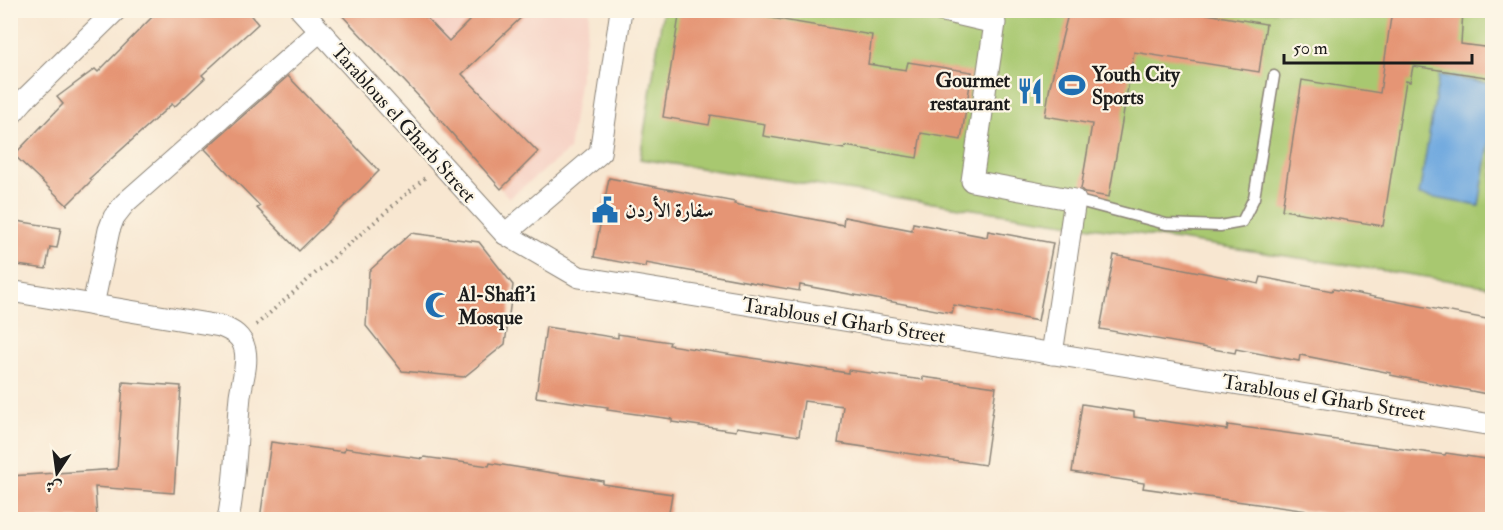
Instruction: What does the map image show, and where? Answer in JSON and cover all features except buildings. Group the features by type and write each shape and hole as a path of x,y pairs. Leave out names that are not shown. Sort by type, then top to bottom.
{"street":[{"path":"10,117 116,10"},
{"name":"Tarablous el Gharb Street","path":"301,10 505,234 579,277 1492,425"},
{"path":"505,234 600,153 621,10"},
{"path":"939,10 995,23 972,181 1075,200 1052,354"},
{"path":"93,305 109,230 114,217 125,203 320,31"},
{"path":"10,291 220,326 233,331 241,338 246,360 240,395 233,492 228,519"}],"lane":[{"path":"1075,200 1166,224 1220,226 1242,222 1254,198 1274,76"}],"path":[{"path":"241,338 441,164"}],"shaded area":[{"path":"337,11 590,11 569,150 509,198 428,107"}],"green space":[{"name":"Youth City Sports","path":"663,11 1492,11 1492,287 640,159"}],"water":[{"path":"1439,75 1492,84 1492,126 1479,206 1419,195"}],"place":[{"name":"Youth City Sports","path":"1072,85"},
{"name":"Gourmet restaurant","path":"1030,91"},
{"name":"سفارة الأردن","path":"605,210"},
{"name":"Al-Shafi'i Mosque","path":"438,305"}]}
